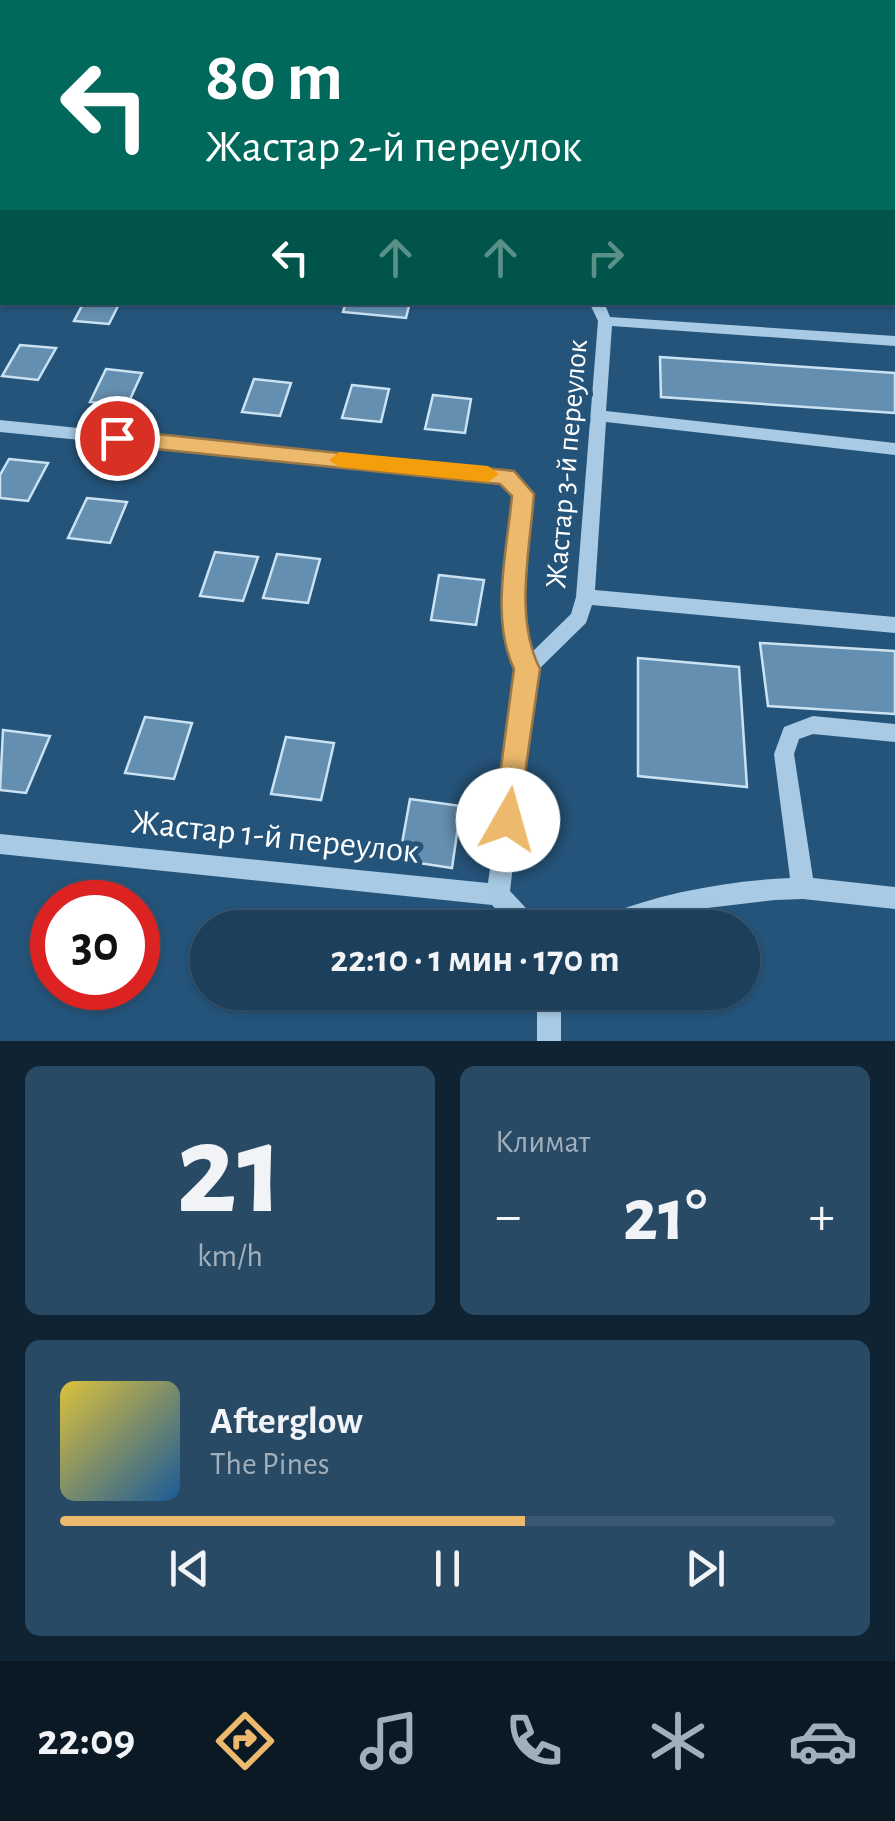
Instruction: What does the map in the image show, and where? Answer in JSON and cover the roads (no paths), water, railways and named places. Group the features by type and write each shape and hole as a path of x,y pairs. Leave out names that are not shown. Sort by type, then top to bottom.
{"street":[{"name":"Жастар 3-й переулок","path":"527,669 579,618 586,597 605,321 597,305"},
{"path":"605,321 895,341"},
{"path":"601,416 895,449"},
{"path":"0,426 506,476 523,494 514,609 520,656 527,669 498,896 512,910"},
{"path":"586,597 895,625"},
{"path":"803,888 784,754 791,733 813,726 895,733"},
{"name":"Жастар 1-й переулок","path":"0,844 498,896"},
{"path":"643,910 724,891 803,888 895,898"},
{"path":"549,1010 549,1041"}]}
